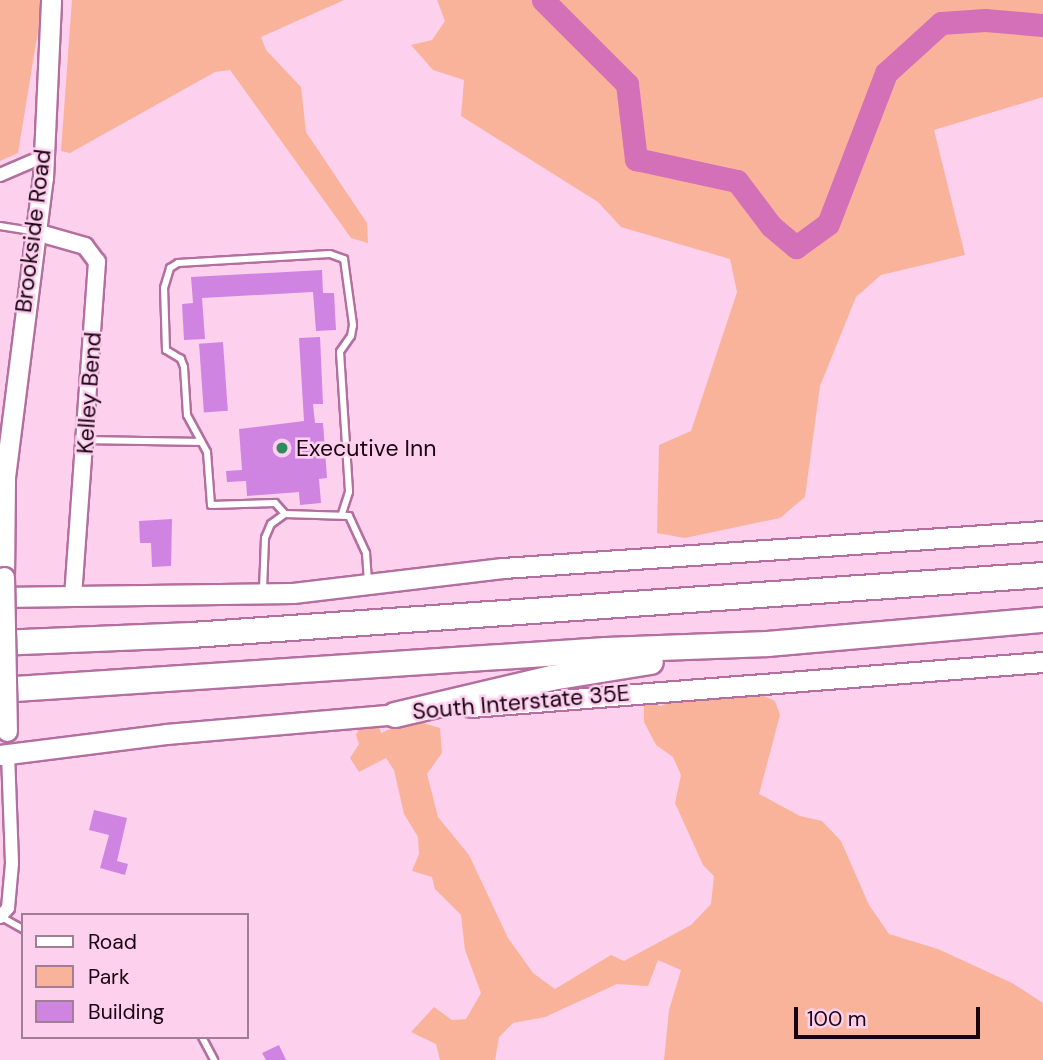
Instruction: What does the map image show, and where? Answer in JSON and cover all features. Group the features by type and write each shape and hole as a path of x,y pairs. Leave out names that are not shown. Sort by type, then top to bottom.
{"highway":[{"path":"0,643 192,635 1043,575"},
{"path":"0,690 606,650 768,644 1043,620"},
{"path":"395,715 552,678 768,644"}],"main road":[{"name":"Brookside Road","path":"4,755 8,731 4,577 5,477 44,156 51,8"},
{"path":"0,597 264,595 503,568 1043,531"},
{"name":"South Interstate 35E","path":"4,755 166,734 395,715 578,695 1043,662"}],"street":[{"path":"0,175 44,156"},
{"name":"Kelley Bend","path":"36,232 85,246 97,262 73,596"},
{"name":"Brookside Road","path":"2,918 12,863 4,755"}],"lane":[{"path":"0,226 36,232"},
{"path":"285,514 275,503 211,505 207,452 187,415 184,367 181,359 166,350 164,288 170,268 191,262 338,256 348,266 353,325 351,337 340,352 349,492 342,514"},
{"path":"86,440 201,442"},
{"path":"264,595 265,538 271,524 285,514 342,514 360,530 368,584"},
{"path":"2,918 21,928"},
{"path":"203,1039 214,1060"}],"green space":[{"path":"0,0 43,0 18,153 0,161"},
{"path":"72,0 344,0 261,37 266,50 301,87 306,132 367,223 368,243 351,238 230,70 215,72 70,153 61,151"},
{"path":"437,0 1043,0 1043,97 934,130 965,255 881,275 856,297 820,386 805,497 780,518 685,538 657,533 659,445 691,431 737,292 730,259 621,227 598,202 461,116 464,80 433,70 411,45 432,40 445,21"},
{"path":"762,695 775,701 780,715 759,794 800,816 822,821 841,841 869,905 889,934 938,949 1012,983 1043,1003 1043,1060 664,1060 669,1010 681,970 658,960 648,986 617,984 545,1017 513,1023 499,1037 495,1060 440,1060 436,1044 411,1032 434,1007 452,1020 466,1019 481,993 465,950 461,915 435,889 432,877 412,871 419,854 418,837 404,814 394,770 386,758 359,772 350,758 359,744 356,735 362,723 378,723 381,733 413,720 440,728 442,753 427,774 438,817 469,855 508,938 533,973 555,989 611,955 624,961 691,925 711,904 714,876 703,865 675,803 681,775 673,757 656,745 644,722 644,702 661,706 679,698"}],"building":[{"path":"322,270 323,293 334,293 336,330 316,331 313,292 202,298 205,339 184,340 182,304 193,303 191,277"},
{"name":"Executive Inn","path":"320,337 323,404 313,404 315,423 323,423 327,478 319,479 321,503 300,505 299,492 247,496 246,481 227,482 226,471 242,470 239,429 304,421 299,338"},
{"path":"223,342 228,411 204,413 199,344"},
{"path":"172,519 171,566 152,567 151,543 140,543 139,521"},
{"path":"94,810 127,818 117,861 128,864 125,875 100,868 109,835 89,830"},
{"path":"279,1045 286,1060 266,1060 262,1053"}],"waterway":[{"path":"543,0 627,84 636,159 737,181 771,226 796,247 828,224 886,73 941,23 985,20 1043,25"}],"place":[{"name":"Executive Inn","path":"282,448"}]}
